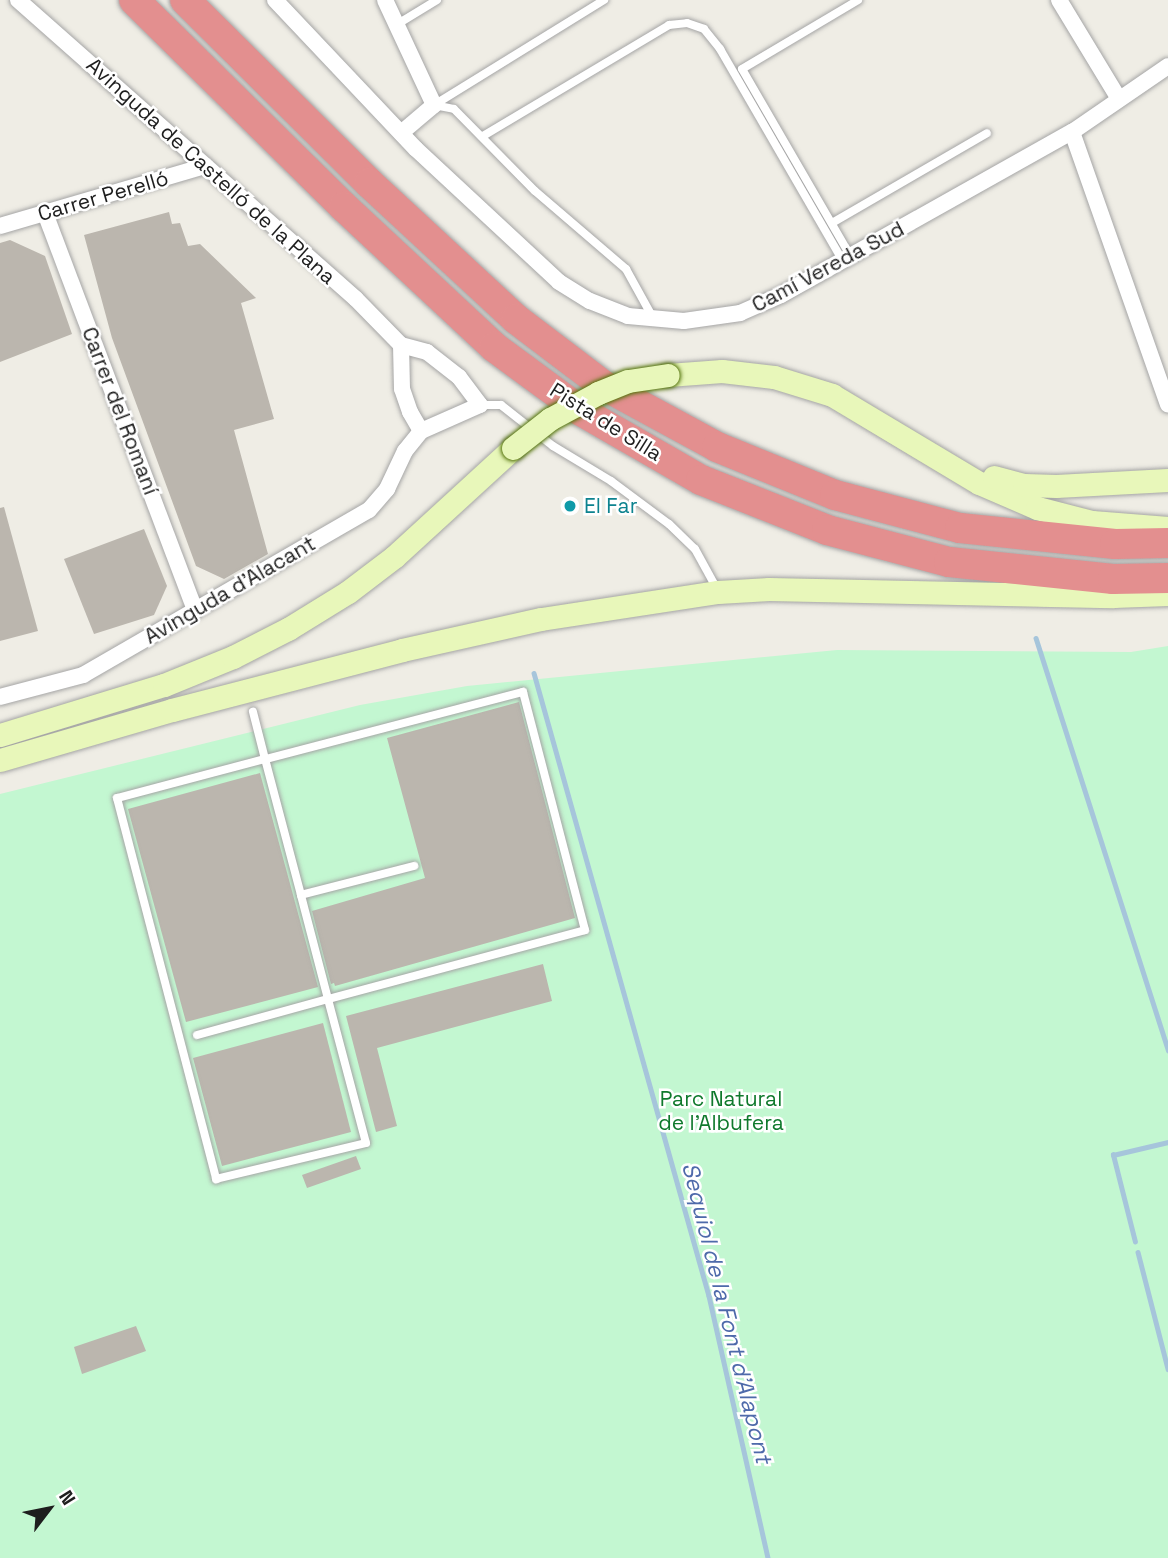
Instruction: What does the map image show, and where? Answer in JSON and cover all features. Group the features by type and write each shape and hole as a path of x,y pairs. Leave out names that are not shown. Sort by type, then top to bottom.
{"highway":[{"name":"Pista de Silla","path":"134,0 344,207 494,346 581,411 701,480 827,530 949,562 1113,579 1168,578"},
{"name":"Pista de Silla","path":"185,0 369,183 506,310 603,385 717,447 835,495 961,528 1115,544 1168,543"}],"main road":[{"path":"0,735 164,685 255,646 348,592 404,548 513,448 550,419 598,393 628,381 722,371 774,377 832,394 979,483 1037,508 1092,522 1168,527"},
{"path":"923,447 970,468 1024,485 1078,486 1168,480"},
{"path":"0,761 172,710 402,650 541,619 718,592 769,589 1099,596 1168,594"}],"street":[{"name":"Avinguda de Castelló de la Plana","path":"18,0 356,299 401,345"},
{"name":"Camí Vereda Sud","path":"275,0 401,133 559,282 590,301 628,316 684,321 740,313 781,295 1072,132 1168,66"},
{"path":"385,0 434,105 401,133"},
{"path":"1059,0 1119,99"},
{"path":"1072,132 1168,405"},
{"name":"Carrer Perelló","path":"0,226 205,166"},
{"name":"Carrer del Romaní","path":"45,212 195,610"},
{"path":"401,345 427,352 459,377 480,405 421,431 410,412 402,389 401,345"},
{"name":"Avinguda d'Alacant","path":"0,697 83,675 369,510 387,489 405,451 421,431"}],"lane":[{"path":"396,24 437,0"},
{"path":"434,105 604,0"},
{"path":"847,259 832,223 742,69 858,0"},
{"path":"483,136 669,24 687,23 704,29 720,49 847,259"},
{"path":"434,105 454,109 535,191 626,269 653,318"},
{"path":"832,223 987,133"},
{"path":"480,405 501,405 553,446 611,481 669,524 695,549 718,592"},
{"path":"197,1035 328,999 584,930 523,692 265,759 117,798 216,1179 366,1143 328,999 301,895 265,759 253,712"},
{"path":"301,895 414,866"}],"green space":[{"name":"Parc Natural de l'Albufera","path":"1168,646 1168,1558 0,1558 0,794 360,705 467,686 837,650 1131,652"}],"building":[{"path":"169,212 172,224 180,223 188,246 200,244 256,298 241,303 274,419 234,430 268,554 224,579 196,566 112,338 84,235"},
{"path":"10,240 45,256 72,334 0,362 0,243"},
{"path":"4,507 38,631 0,641 0,508"},
{"path":"144,529 167,586 154,615 94,634 64,559"},
{"path":"519,702 575,918 335,986 334,983 331,984 312,911 425,878 387,738"},
{"path":"260,773 318,987 186,1022 128,809"},
{"path":"543,964 552,1001 377,1048 397,1126 376,1132 346,1016"},
{"path":"323,1023 351,1132 222,1166 193,1058"},
{"path":"356,1156 361,1169 307,1188 302,1175"},
{"path":"136,1326 146,1351 82,1374 74,1347"}],"waterway":[{"path":"1036,638 1168,1050"},
{"name":"Sequiol de la Font d’Alapont","path":"534,673 709,1296 768,1558"},
{"path":"1135,1242 1113,1155 1168,1142"},
{"path":"1138,1252 1168,1369"}],"place":[{"name":"El Far","path":"570,506"}]}
